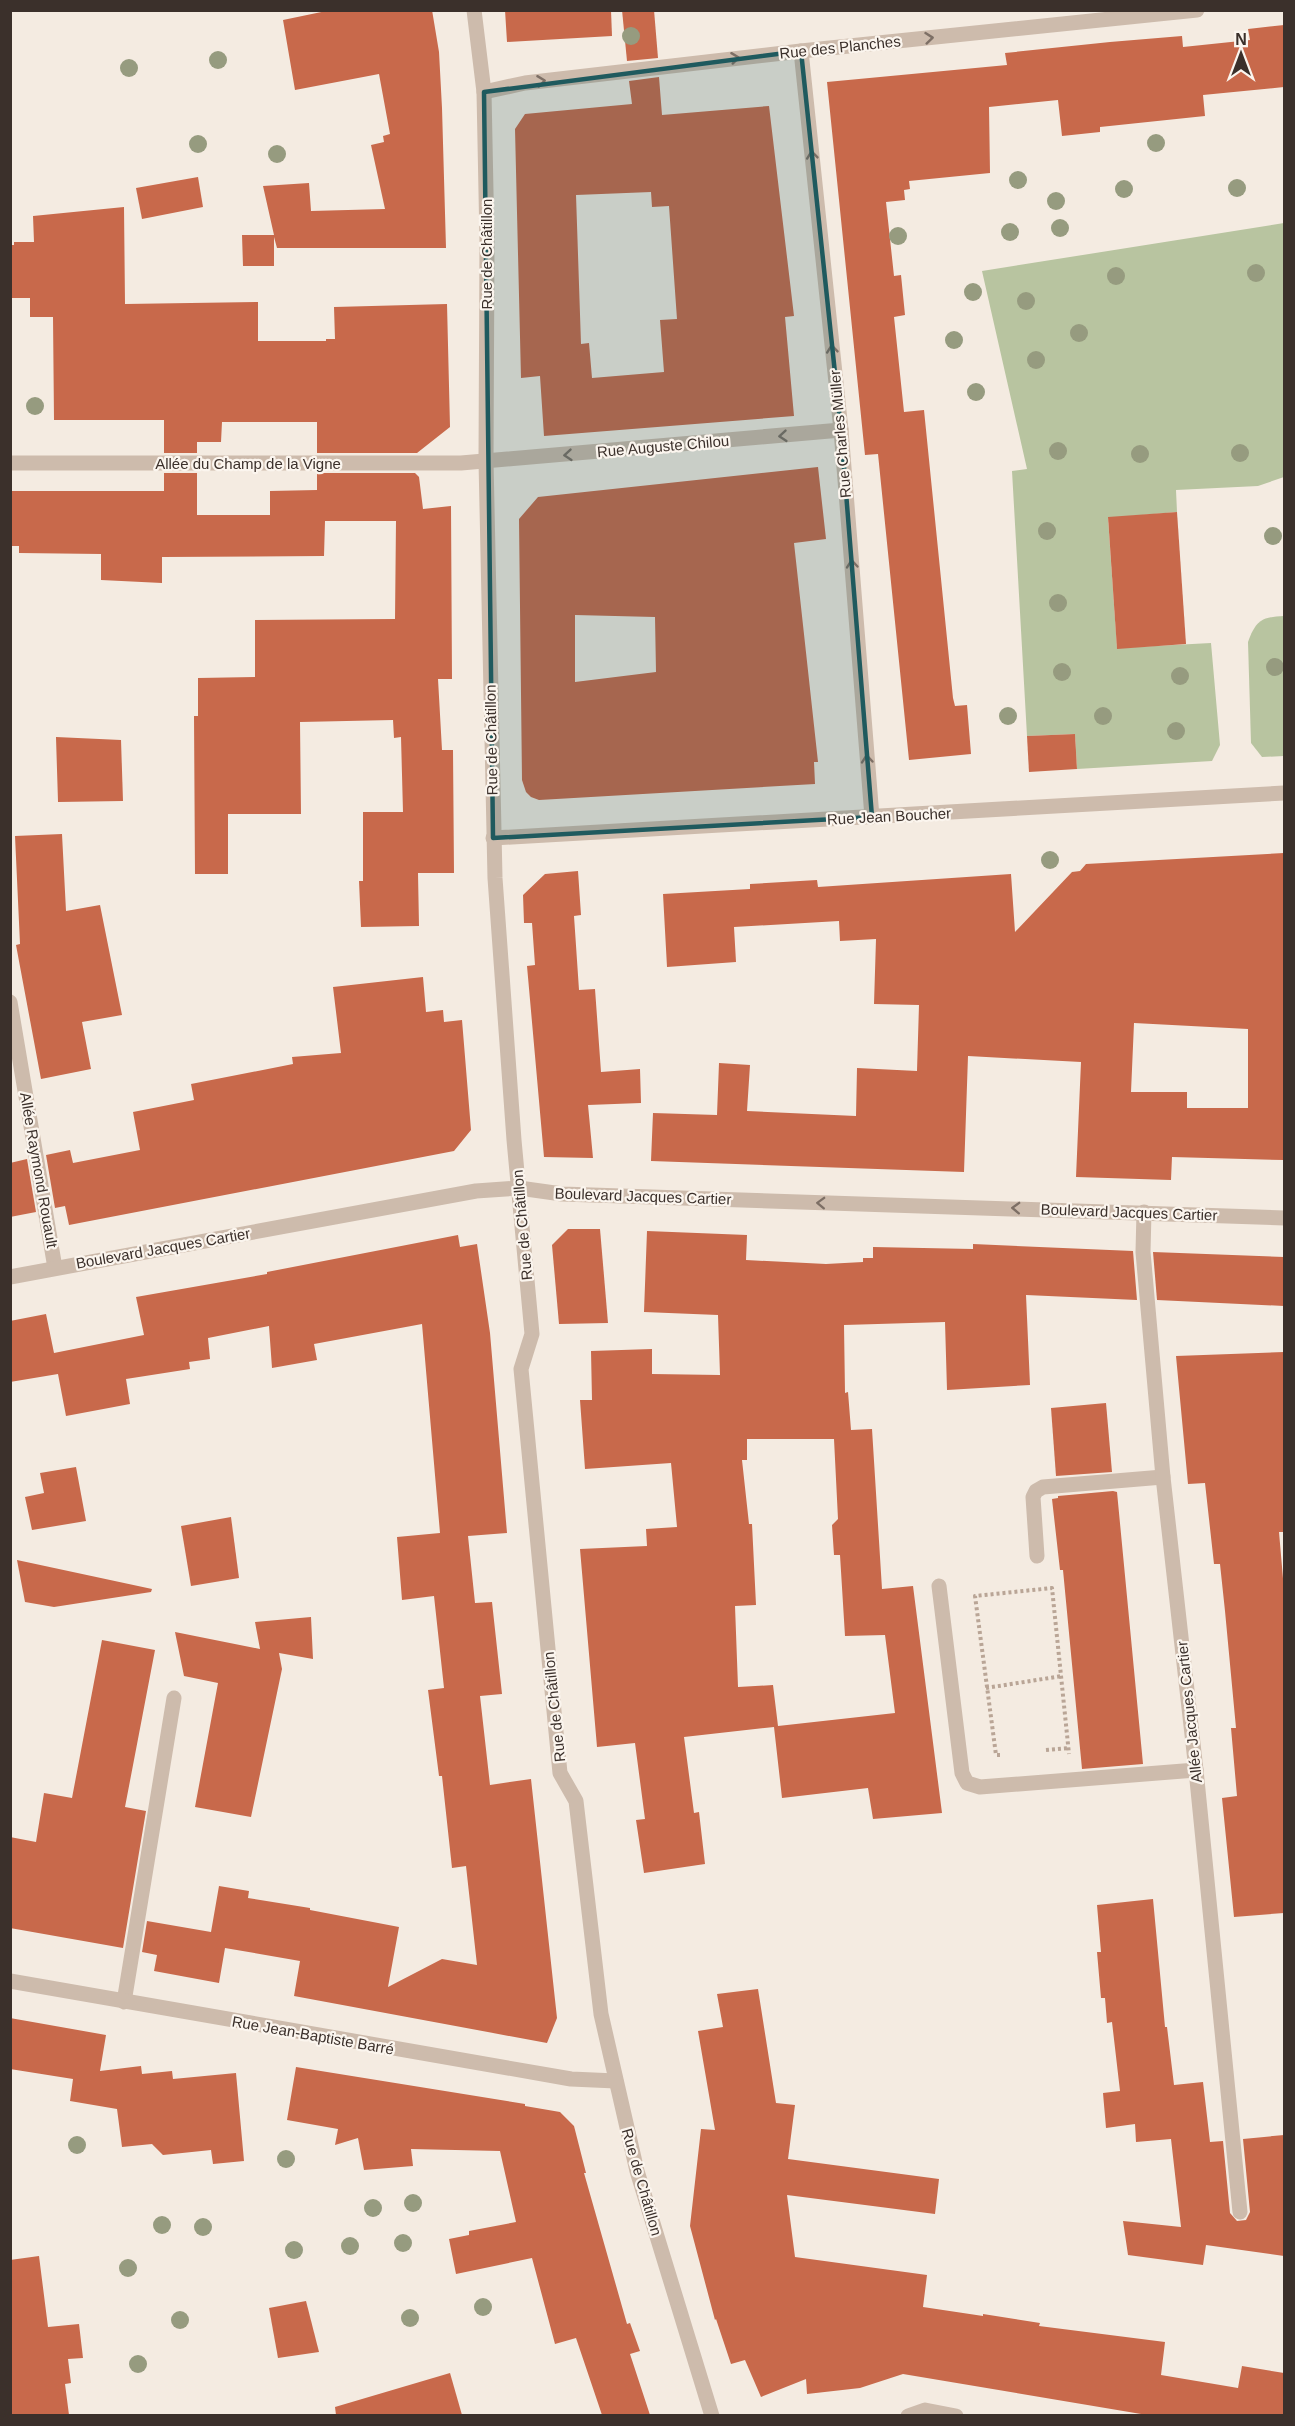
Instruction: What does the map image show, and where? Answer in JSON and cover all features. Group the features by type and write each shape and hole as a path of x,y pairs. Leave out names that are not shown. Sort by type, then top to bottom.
{"street":[{"name":"Rue de Châtillon","path":"474,10 484,92 486,461 493,838 514,1140 532,1334 521,1369 560,1773 576,1801 601,2014 637,2171 712,2415"},
{"name":"Rue des Planches","path":"484,92 525,83 801,51 1197,10"},
{"name":"Rue Charles Müller","path":"801,51 841,430 872,817"},
{"name":"Rue Auguste Chilou","path":"486,461 841,430"},
{"name":"Allée du Champ de la Vigne","path":"10,463 444,464 486,461"},
{"name":"Rue Jean Boucher","path":"493,838 1284,793"},
{"name":"Allée Raymond Rouault","path":"10,1002 55,1268"},
{"name":"Boulevard Jacques Cartier","path":"10,1277 476,1191 519,1188 562,1194 1284,1218"},
{"name":"Allée Jacques Cartier","path":"1143,1212 1143,1252 1163,1477 1196,1770 1240,2212"},
{"path":"1037,1556 1033,1497 1036,1491 1044,1487 1163,1477"},
{"path":"939,1586 962,1773 968,1783 980,1787 1196,1770"},
{"path":"124,2002 174,1698"},
{"name":"Rue Jean-Baptiste Barré","path":"10,1981 571,2079 616,2081"},
{"path":"908,2415 925,2410 956,2415"}],"path":[{"path":"1006,1754 996,1755 975,1596 1052,1588 1071,1781"},
{"path":"986,1688 1062,1677"},
{"path":"1038,1751 1069,1748"}],"highlighted area":[{"path":"801,51 841,430 872,817 493,838 484,92"}],"green space":[{"path":"1284,223 1284,477 1258,486 1176,490 1177,512 1108,518 1117,648 1211,643 1220,745 1212,761 1077,769 1075,734 1027,736 1012,471 1027,469 982,271"},
{"path":"1284,616 1284,756 1262,757 1251,743 1248,642 1257,624 1261,621 1270,617"}],"building":[{"path":"331,10 432,10 439,52 446,248 277,248 274,237 274,266 243,266 242,235 274,235 263,186 309,183 311,211 385,209 371,145 384,142 383,136 390,134 379,74 295,90 283,20"},
{"path":"505,10 611,10 612,36 507,42"},
{"path":"622,10 654,10 658,58 627,61"},
{"path":"1284,25 1284,87 1203,95 1205,116 1100,127 1100,132 1062,136 1058,100 989,107 990,173 909,181 910,189 904,190 905,200 886,202 894,276 901,275 905,315 894,317 904,412 924,410 953,698 955,706 967,705 971,754 909,760 878,454 865,455 827,82 1007,65 1005,53 1110,42 1182,36 1183,47 1250,40 1248,29"},
{"path":"659,77 662,115 769,106 794,316 785,317 794,416 544,436 540,376 521,378 515,129 525,114 632,104 629,81","holes":["651,192 652,207 669,206 677,319 660,320 664,372 592,378 589,343 581,344 576,195"]},
{"path":"198,177 203,207 142,219 136,188"},
{"path":"124,207 125,304 258,302 258,341 326,341 326,339 335,339 334,307 447,304 450,427 417,453 317,453 317,422 222,422 221,442 197,442 197,453 164,453 164,420 54,420 53,317 30,317 30,298 10,298 10,245 14,245 14,242 34,242 33,216"},
{"path":"818,467 826,539 794,543 818,762 814,762 815,784 539,800 526,792 522,780 519,519 538,497","holes":["575,615 655,617 656,672 575,682"]},
{"path":"164,473 197,473 197,515 270,515 270,491 317,490 317,473 415,473 419,477 423,509 451,506 452,679 438,679 442,750 453,750 454,873 418,873 419,926 361,927 359,881 363,881 363,812 403,812 401,737 394,738 393,720 300,722 301,814 228,814 228,874 195,874 194,716 198,716 198,678 255,677 255,620 395,619 396,521 325,521 324,556 162,557 162,583 101,580 101,554 19,553 19,546 10,546 10,491 164,491"},
{"path":"1177,512 1186,644 1117,649 1108,517"},
{"path":"1075,734 1077,769 1029,772 1027,736"},
{"path":"56,737 121,740 123,801 58,802"},
{"path":"62,834 66,911 100,905 122,1015 82,1022 91,1069 41,1079 16,945 20,944 15,836"},
{"path":"1284,853 1284,1160 1172,1157 1171,1180 1076,1177 1081,1062 968,1056 964,1172 651,1161 653,1113 717,1115 719,1063 750,1065 747,1111 856,1116 857,1068 917,1071 919,1005 874,1004 876,939 840,941 839,921 734,927 736,962 667,967 663,894 750,889 750,884 817,880 818,887 1011,874 1015,932 1072,872 1080,871 1086,864","holes":["1134,1023 1248,1029 1248,1108 1187,1108 1187,1092 1131,1092"]},
{"path":"578,871 581,915 574,916 579,990 595,989 601,1072 640,1069 641,1103 588,1105 593,1158 544,1157 527,966 535,965 532,923 524,923 523,895 545,874"},
{"path":"423,977 426,1012 443,1010 444,1022 462,1020 471,1130 454,1151 69,1225 65,1206 55,1208 46,1155 70,1150 73,1163 140,1150 133,1112 194,1100 191,1084 293,1064 292,1057 341,1053 333,987"},
{"path":"27,1159 36,1212 10,1217 10,1163"},
{"path":"568,1229 600,1229 608,1323 559,1324 552,1245"},
{"path":"647,1231 747,1235 746,1260 826,1264 863,1262 863,1258 873,1258 873,1247 973,1249 973,1244 1133,1251 1137,1300 1026,1295 1030,1385 947,1390 945,1322 844,1325 845,1393 848,1392 851,1430 872,1429 882,1589 913,1586 942,1813 873,1819 868,1788 782,1798 774,1727 684,1737 694,1813 699,1812 705,1864 644,1873 636,1820 645,1819 635,1743 597,1747 580,1549 647,1546 646,1529 677,1527 671,1463 585,1469 580,1400 592,1400 591,1351 652,1349 652,1374 720,1375 718,1315 644,1312","holes":["747,1439 834,1439 838,1519 832,1525 834,1555 840,1555 845,1636 885,1635 895,1713 778,1726 773,1685 738,1687 735,1606 756,1605 752,1524 749,1524 742,1460 747,1460"]},
{"path":"458,1235 460,1247 477,1244 490,1333 507,1533 468,1536 475,1603 492,1602 502,1694 480,1696 490,1785 531,1779 557,2018 547,2043 294,1996 300,1961 225,1948 219,1983 154,1971 157,1955 142,1952 147,1921 211,1932 219,1886 249,1891 248,1898 310,1908 310,1910 399,1927 388,1987 442,1959 477,1965 466,1866 452,1868 442,1776 439,1776 428,1690 444,1688 434,1596 402,1600 397,1537 440,1533 422,1324 314,1344 317,1360 272,1368 269,1326 208,1338 210,1359 189,1362 190,1369 126,1379 130,1404 66,1416 58,1374 10,1382 10,1321 46,1314 54,1353 144,1335 136,1297 267,1274 267,1272"},
{"path":"1153,1252 1284,1257 1284,1306 1157,1300"},
{"path":"1284,1352 1284,1532 1279,1532 1284,1590 1284,1913 1234,1917 1222,1798 1237,1796 1231,1728 1236,1728 1225,1611 1220,1564 1214,1564 1205,1483 1188,1484 1176,1356"},
{"path":"1106,1403 1112,1472 1056,1476 1051,1408"},
{"path":"76,1467 86,1521 32,1530 25,1497 44,1493 40,1473"},
{"path":"1117,1492 1143,1764 1082,1769 1063,1570 1060,1570 1052,1499 1058,1496"},
{"path":"231,1517 239,1578 191,1586 181,1526"},
{"path":"17,1560 152,1589 151,1592 54,1607 25,1602"},
{"path":"311,1617 313,1659 279,1653 282,1669 251,1817 195,1807 218,1683 184,1676 175,1632 260,1649 255,1622"},
{"path":"102,1640 155,1650 125,1807 146,1811 123,1948 10,1928 10,1837 36,1842 44,1793 72,1798"},
{"path":"1153,1899 1165,2027 1167,2027 1174,2085 1203,2082 1210,2142 1223,2141 1230,2213 1237,2221 1246,2220 1250,2212 1243,2139 1284,2135 1284,2256 1206,2245 1203,2265 1128,2255 1123,2221 1181,2227 1171,2139 1136,2142 1135,2124 1106,2128 1103,2093 1120,2091 1112,2022 1107,2023 1105,1998 1101,1998 1097,1952 1101,1952 1097,1905"},
{"path":"758,1989 776,2103 795,2105 788,2159 939,2179 935,2214 787,2195 795,2257 927,2275 923,2307 1040,2323 1039,2326 1165,2342 1161,2375 1238,2388 1242,2366 1284,2373 1284,2415 1147,2415 903,2374 860,2388 807,2394 806,2379 761,2397 745,2360 731,2364 715,2320 690,2226 701,2129 715,2130 698,2031 723,2027 717,1994"},
{"path":"10,2018 106,2035 100,2071 141,2066 142,2074 172,2071 173,2079 236,2073 244,2161 213,2164 211,2150 163,2155 152,2144 122,2147 117,2109 70,2101 73,2079 10,2069"},
{"path":"296,2067 525,2104 525,2106 560,2112 574,2126 586,2173 584,2173 627,2324 630,2323 640,2351 630,2354 650,2415 602,2415 576,2338 555,2344 532,2258 456,2274 449,2239 469,2235 469,2231 516,2222 500,2151 411,2149 413,2166 364,2170 358,2138 335,2145 338,2129 287,2120"},
{"path":"39,2256 48,2327 79,2324 83,2358 68,2359 71,2383 65,2384 69,2415 10,2415 10,2260"},
{"path":"306,2301 319,2352 278,2358 269,2308"},
{"path":"450,2373 462,2415 336,2415 335,2407"}]}
